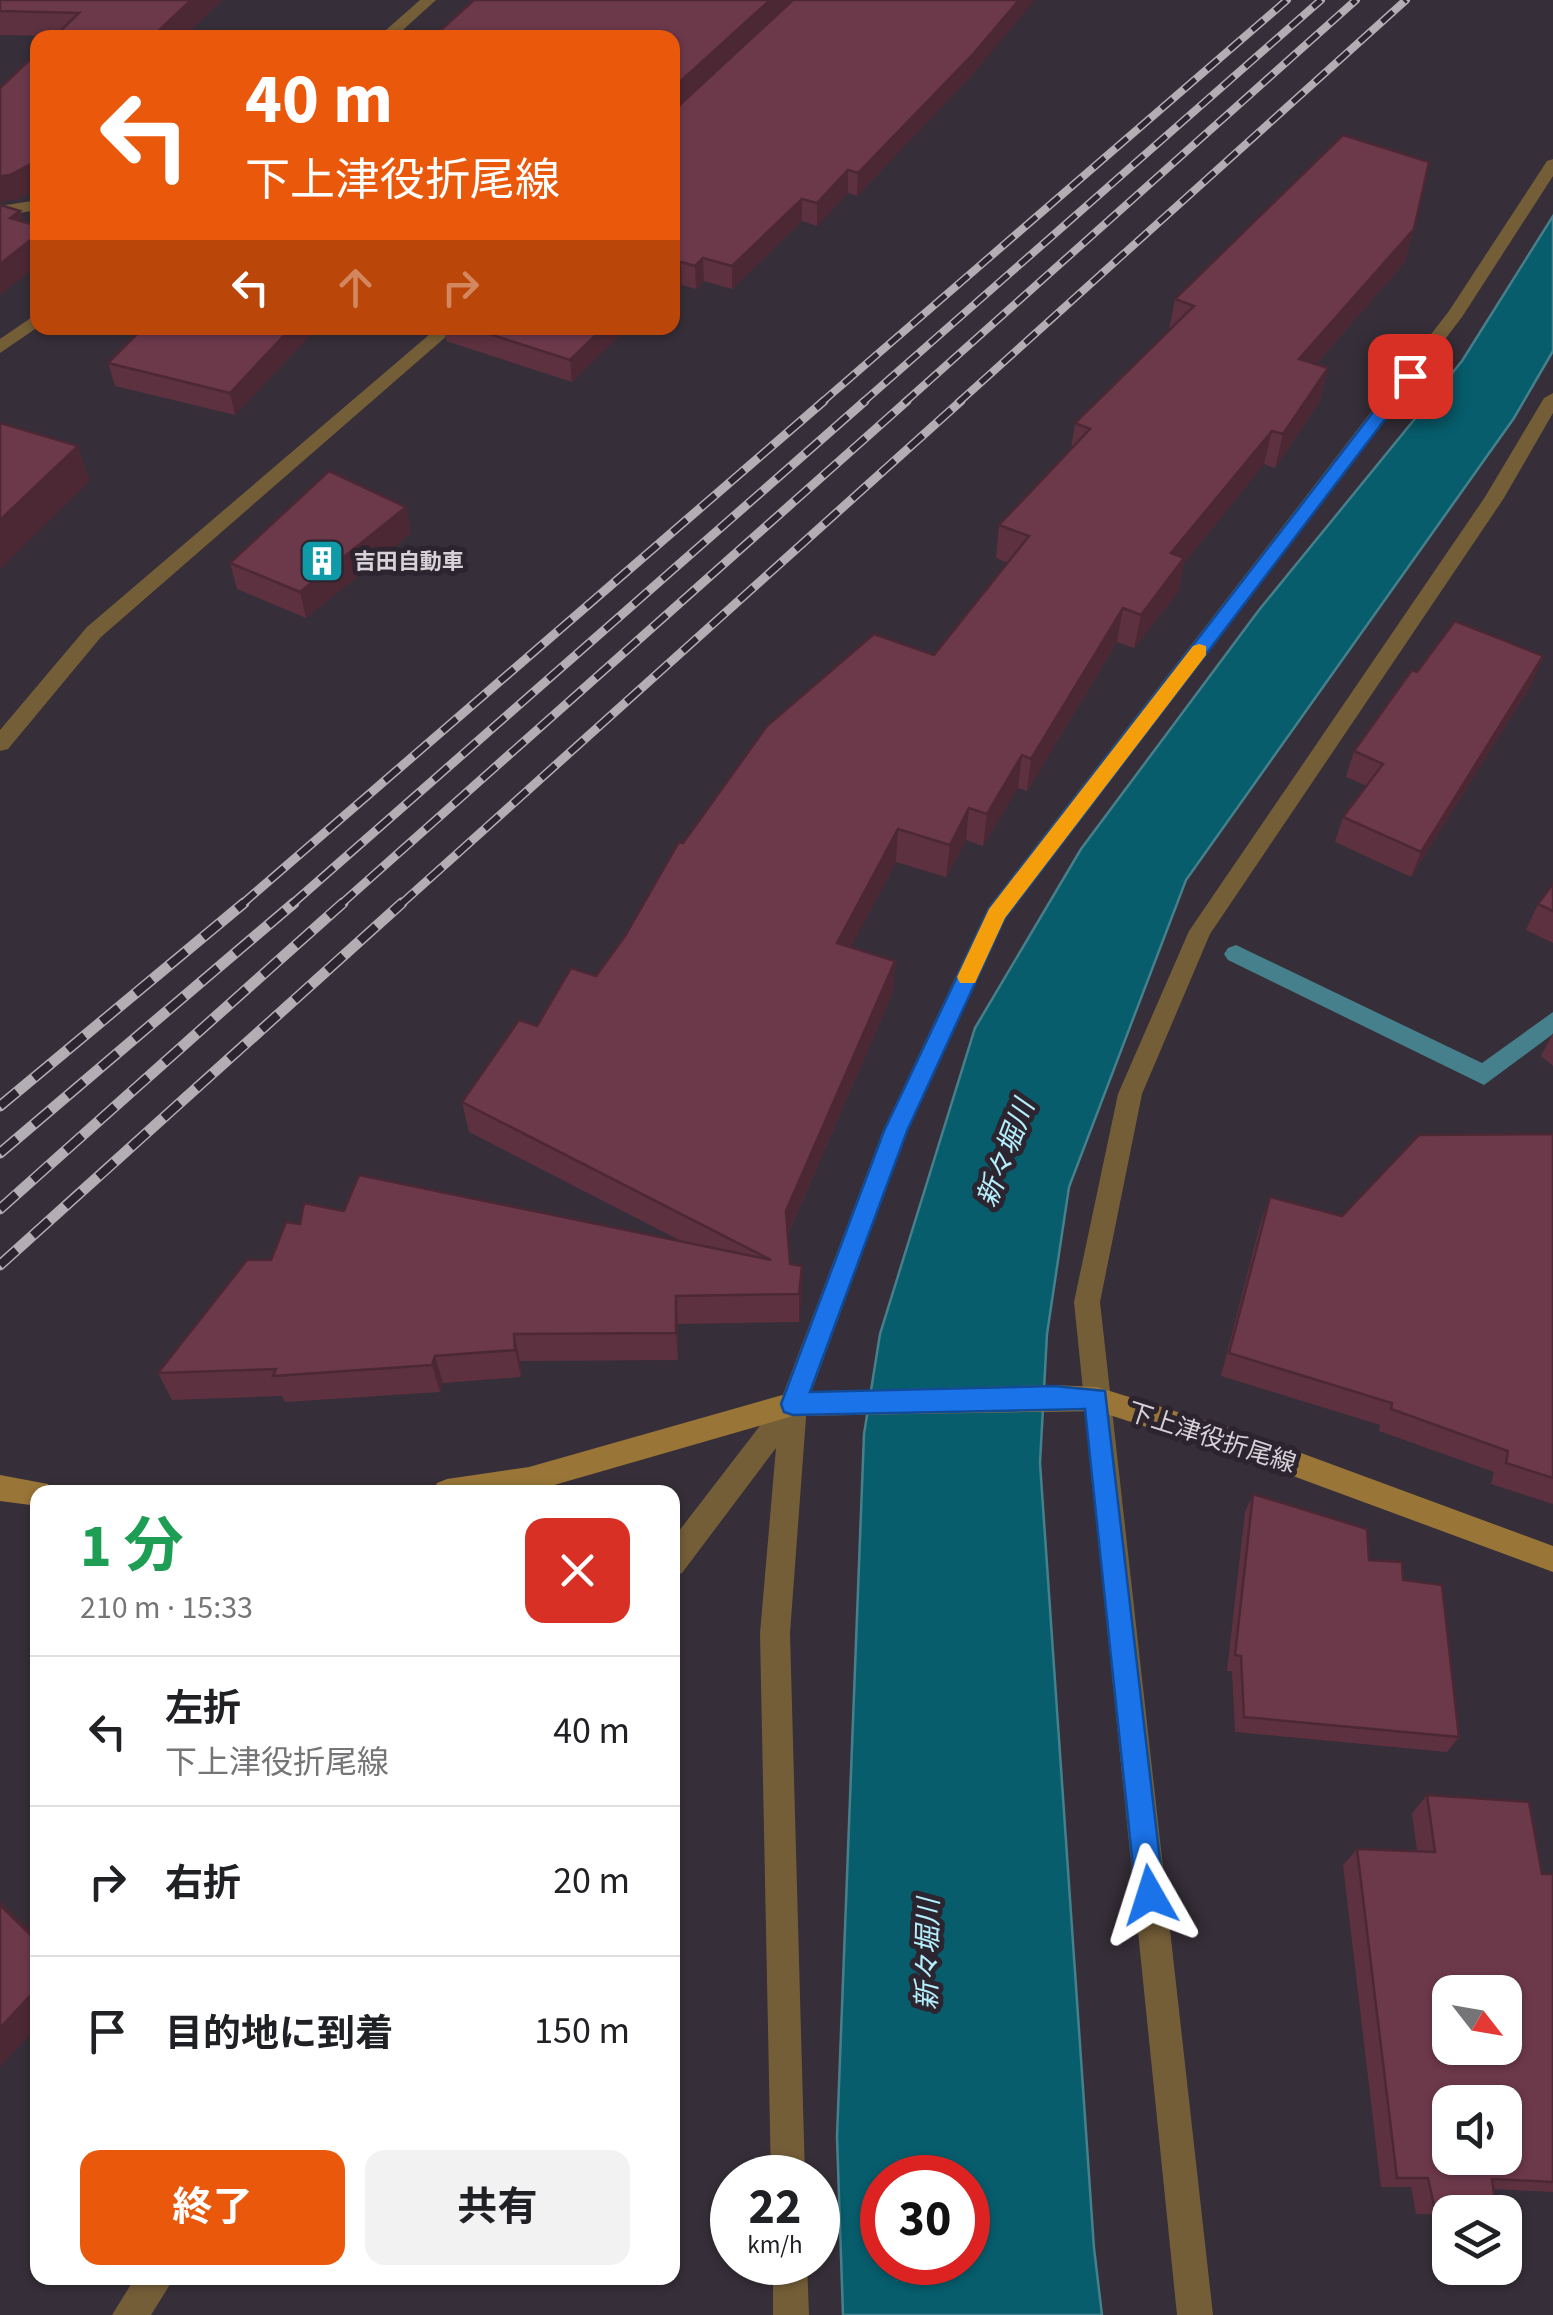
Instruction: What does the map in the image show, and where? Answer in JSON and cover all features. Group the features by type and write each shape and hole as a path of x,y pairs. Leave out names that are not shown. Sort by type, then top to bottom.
{"main road":[{"name":"下上津役折尾線","path":"495,1485 529,1480 793,1404 1054,1396 1096,1399 1255,1449 1553,1559"},
{"path":"0,1488 30,1493"}],"street":[{"path":"393,30 429,0"},
{"path":"787,2155 775,1633 793,1404 896,1131 996,914 1386,407 1456,312 1553,164"},
{"path":"0,211 30,206"},
{"path":"0,348 30,324"},
{"path":"0,744 94,632 438,335"},
{"path":"1195,2315 1087,1302 1130,1094 1200,931 1494,498 1553,398"},
{"path":"680,1552 793,1404"},
{"path":"130,2315 151,2285"},
{"path":"790,2285 791,2315"}],"water":[{"name":"新々堀川","path":"1553,216 1553,351 1514,418 1186,880 1069,1187 1047,1334 1040,1463 1094,2248 1102,2315 843,2315 837,2137 864,1434 880,1334 975,1028 1081,849 1259,610 1462,361"}],"building":[{"path":"0,0 191,0 159,30 61,30 79,13 0,11"},
{"path":"474,0 770,0 680,82 680,30 441,30"},
{"path":"793,0 1019,0 974,53 858,173 848,170 817,203 802,199 732,266 703,258 695,266 680,263 680,105"},
{"path":"30,60 30,164 0,176 0,88"},
{"path":"1343,135 1429,162 1414,229 1299,359 1328,368 1283,434 1272,431 1171,553 1184,558 1141,615 1123,608 1031,759 1022,755 987,814 969,808 950,845 898,829 837,943 895,961 786,1211 790,1264 802,1266 799,1294 676,1296 676,1333 514,1334 515,1350 435,1356 432,1365 273,1376 276,1369 158,1373 247,1260 271,1260 286,1222 300,1224 304,1203 344,1211 359,1175 771,1260 462,1102 519,1020 537,1026 571,968 596,976 625,936 679,842 683,843 767,726 874,634 934,655 1029,536 999,525 1090,429 1075,423 1194,306 1175,299"},
{"path":"0,205 20,211 10,218 30,224 30,240 0,264"},
{"path":"136,335 284,335 230,393 108,363"},
{"path":"493,335 596,335 570,360"},
{"path":"0,423 78,446 0,520"},
{"path":"329,471 406,507 300,592 230,563"},
{"path":"1455,621 1543,656 1421,852 1343,817 1383,764 1354,751 1412,670 1417,672"},
{"path":"1553,884 1553,911 1538,904"},
{"path":"1553,1134 1553,1478 1506,1463 1508,1451 1391,1409 1392,1403 1229,1353 1270,1197 1342,1216 1419,1135"},
{"path":"1253,1494 1367,1529 1369,1560 1402,1562 1403,1580 1442,1585 1459,1737 1244,1717 1241,1656 1235,1655"},
{"path":"1427,1795 1529,1802 1542,1874 1553,1874 1553,2182 1492,2179 1494,2195 1432,2197 1428,2178 1397,2178 1357,1849 1435,1852"},
{"path":"0,1905 30,1934 30,1996 0,2028"}],"waterway":[{"path":"1236,954 1484,1075 1553,1021"}],"railway":[{"path":"821,403 1287,0"},
{"path":"862,403 1321,0"},
{"path":"904,403 1356,0"},
{"path":"958,403 1406,0"},
{"path":"241,905 824,401"},
{"path":"291,905 865,401"},
{"path":"340,905 907,401"},
{"path":"400,905 961,401"},
{"path":"0,1106 244,903"},
{"path":"0,1153 294,903"},
{"path":"0,1209 343,903"},
{"path":"0,1265 402,903"}],"slow traffic":[{"path":"967,977 996,914 1199,650"}],"place":[{"name":"吉田自動車","path":"322,561"}],"route":[{"path":"1150,1895 1096,1399 1054,1396 793,1404 896,1131 996,914 1410,376"}]}
